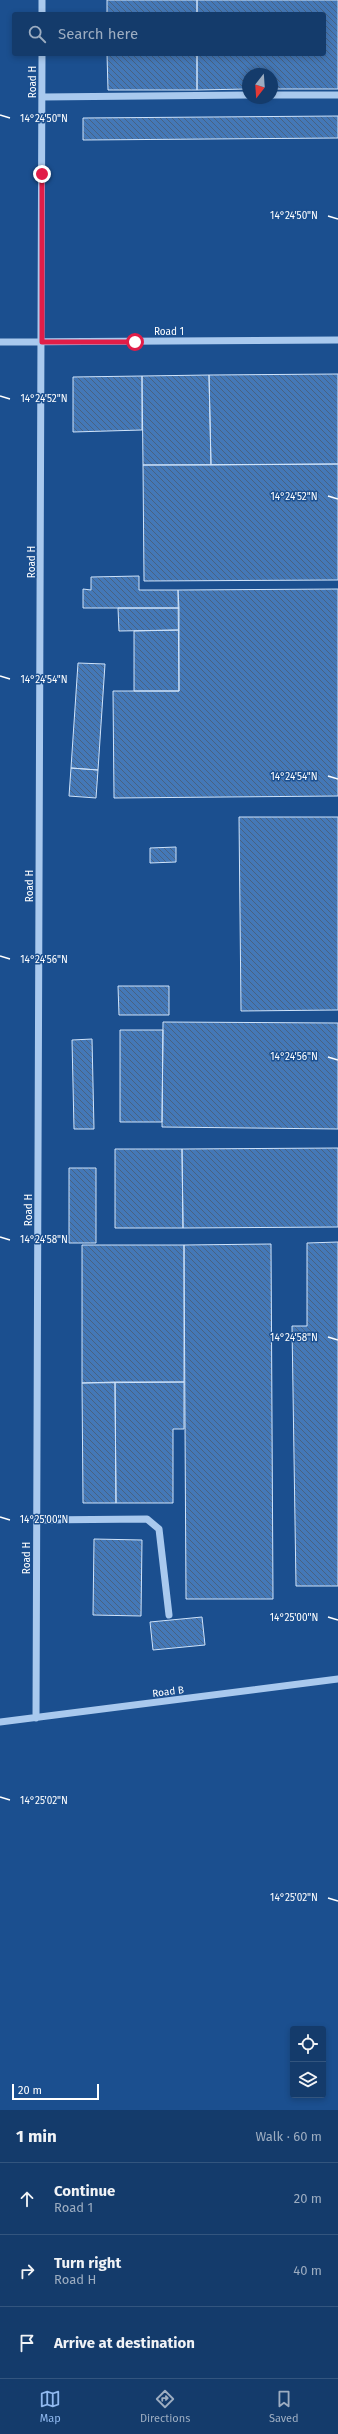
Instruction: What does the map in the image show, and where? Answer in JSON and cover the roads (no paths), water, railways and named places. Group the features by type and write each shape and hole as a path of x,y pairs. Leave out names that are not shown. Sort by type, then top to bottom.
{"street":[{"path":"42,0 42,12"},
{"name":"Road H","path":"36,1718 42,56"},
{"path":"278,95 338,95"},
{"path":"42,97 242,96"},
{"name":"Road 1","path":"0,342 338,340"},
{"path":"36,1520 147,1519 153,1522 159,1529 169,1615"},
{"name":"Road B","path":"0,1722 338,1679"}]}
